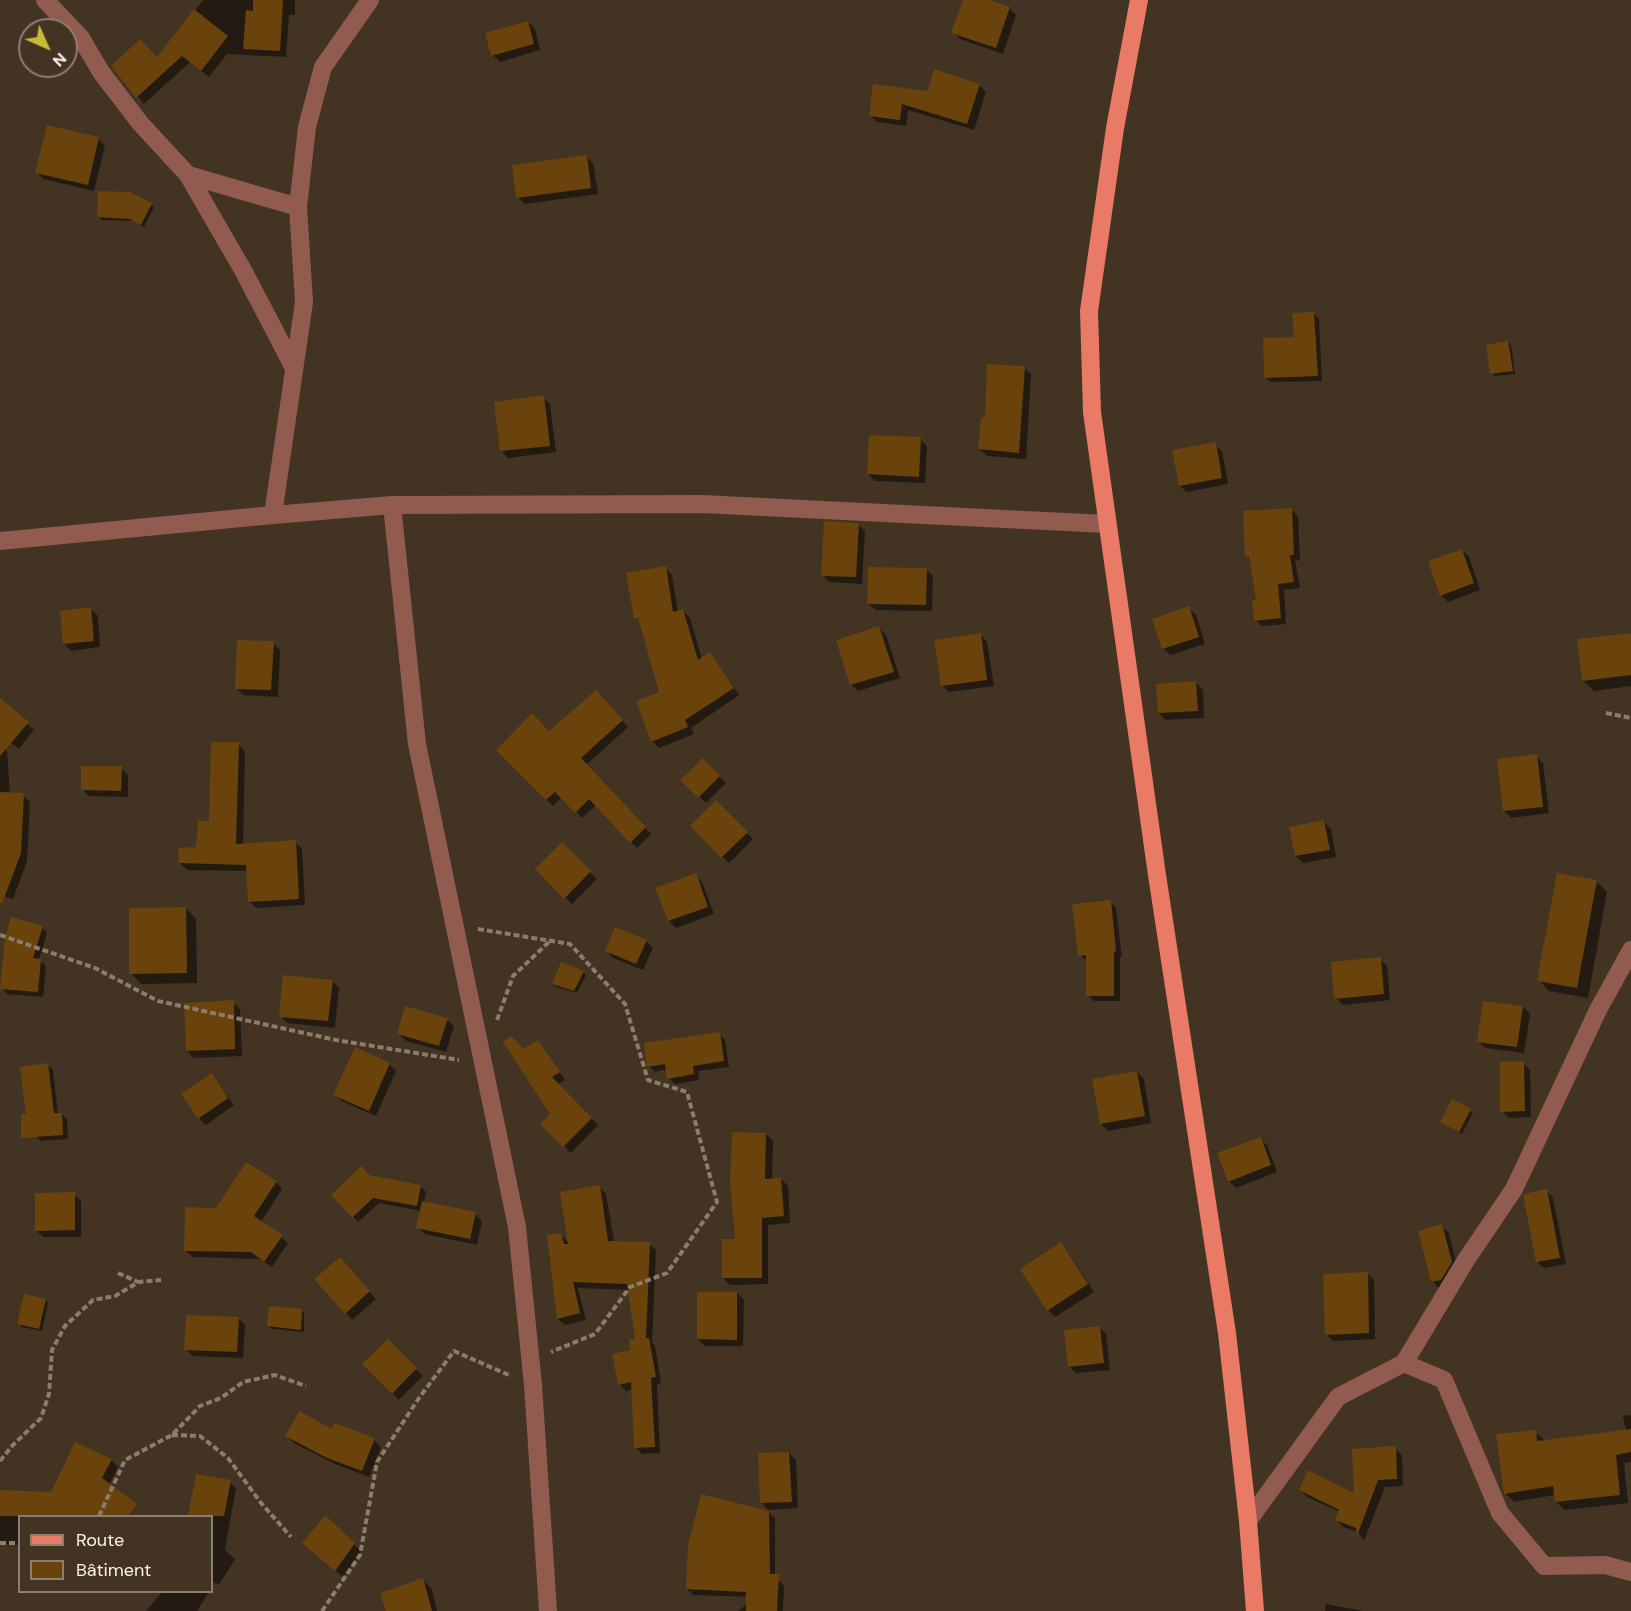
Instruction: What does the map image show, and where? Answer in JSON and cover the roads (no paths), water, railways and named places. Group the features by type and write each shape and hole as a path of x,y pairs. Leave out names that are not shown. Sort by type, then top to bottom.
{"main road":[{"path":"1139,0 1114,128 1089,311 1092,412 1106,524 1227,1333 1248,1521 1255,1611"}],"street":[{"path":"45,0 81,38 101,72 140,123 188,175 244,272 294,368"},
{"path":"273,515 304,302 298,207 307,127 323,67 370,0"},
{"path":"188,175 298,207"},
{"path":"0,540 392,506 702,504 1106,524"},
{"path":"392,506 417,744 517,1227 531,1360 548,1611"},
{"path":"1248,1521 1338,1397 1404,1363 1466,1260 1514,1189 1598,1010 1631,950"},
{"path":"1404,1363 1444,1380 1500,1513 1544,1566 1605,1564 1631,1572"}]}
